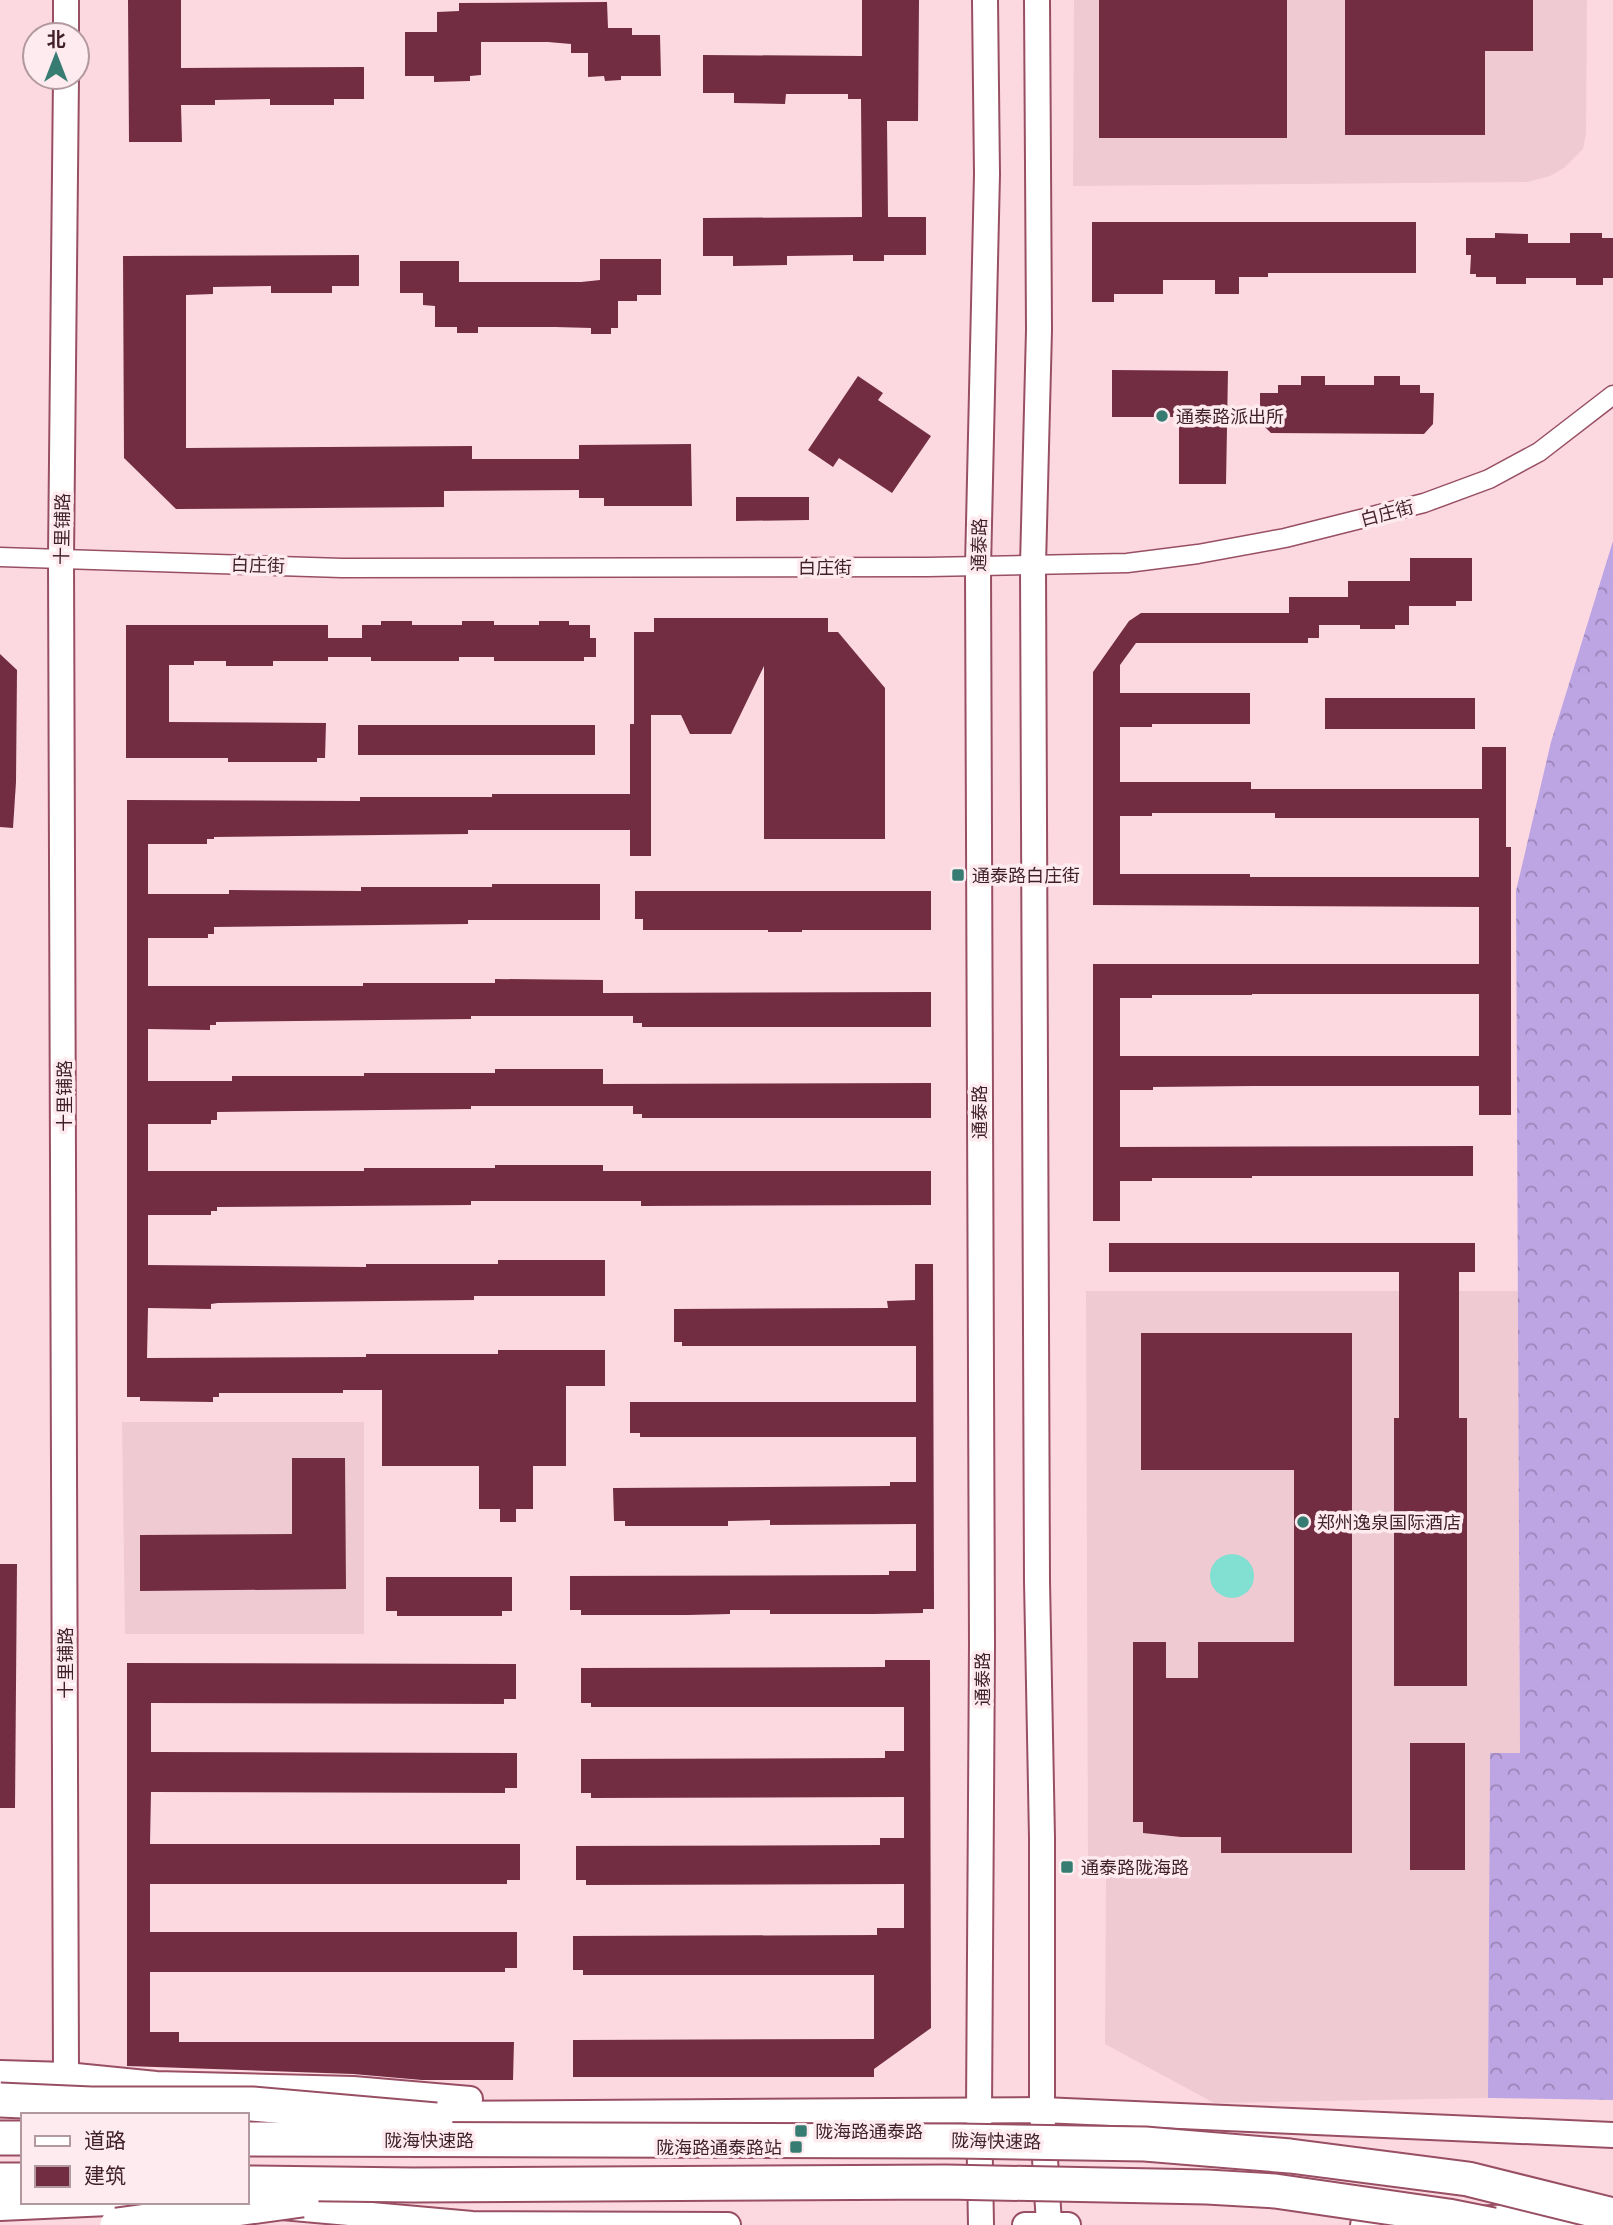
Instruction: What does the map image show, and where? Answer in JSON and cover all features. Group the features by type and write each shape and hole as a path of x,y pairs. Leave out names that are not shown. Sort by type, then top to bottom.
{"highway":[{"path":"0,2100 90,2104 252,2104 487,2125 605,2141"},
{"path":"0,2138 21,2138"},
{"name":"陇海快速路","path":"248,2139 1146,2144 1290,2156 1468,2179 1613,2213"},
{"path":"0,2180 21,2180"},
{"path":"248,2183 413,2185 946,2182 1208,2188 1275,2191 1493,2225"},
{"path":"117,2225 413,2185"}],"street":[{"path":"66,0 66,21"},
{"name":"通泰路","path":"981,2225 978,567 986,174 985,0"},
{"path":"1037,0 1039,330 1033,565 1037,1553 1042,1838 1042,2110 1047,2225"},
{"name":"十里铺路","path":"66,91 61,558 66,2075 69,2113"},
{"name":"白庄街","path":"0,557 342,568 978,567 1127,563 1198,554 1344,525 1424,503 1489,479 1539,452 1613,395"},
{"path":"0,2073 66,2075 156,2084 353,2089 648,2114"},
{"path":"248,2114 1042,2110 1613,2135"},
{"path":"0,2112 34,2113"},
{"path":"0,2208 52,2204"},
{"path":"248,2204 472,2224 728,2225"},
{"path":"1363,2225 1613,2213"}],"shaded area":[{"path":"1074,0 1587,0 1586,134 1583,149 1564,168 1550,176 1527,182 1073,186"},
{"name":"郑州逸泉国际酒店","path":"1086,1291 1518,1291 1520,1753 1490,1754 1488,2098 1214,2103 1105,2044 1106,1876 1088,1875"},
{"path":"122,1422 364,1422 364,1634 125,1634"},
{"path":"1232,1554 1241,1555 1248,1560 1253,1567 1253,1585 1248,1592 1241,1597 1232,1598 1223,1597 1216,1592 1211,1585 1210,1576 1211,1567 1216,1560 1223,1555"}],"green space":[{"path":"1613,541 1613,2100 1488,2098 1490,1753 1520,1753 1516,891 1551,742"}],"building":[{"path":"128,0 181,0 181,68 364,67 364,99 334,99 334,105 270,105 270,99 215,100 215,105 181,105 182,142 129,142"},
{"path":"862,0 919,0 918,121 887,121 888,217 926,217 926,255 884,255 884,261 853,261 853,255 787,256 787,265 733,266 733,256 703,256 703,218 862,217 861,99 848,99 848,94 786,94 785,104 734,103 734,93 703,93 703,55 862,56"},
{"path":"1099,0 1287,0 1287,138 1099,138"},
{"path":"1345,0 1533,0 1533,51 1485,51 1485,135 1345,135"},
{"path":"607,2 608,28 632,28 632,35 660,35 661,76 621,76 621,80 605,81 604,76 588,77 588,53 571,53 571,44 481,42 481,75 470,76 470,81 434,82 434,76 405,76 405,32 437,32 437,12 459,11 459,3"},
{"path":"1092,222 1416,222 1416,273 1268,273 1268,277 1239,277 1239,294 1215,294 1215,280 1163,280 1163,294 1114,294 1114,302 1092,302"},
{"path":"1495,233 1528,234 1528,243 1570,243 1570,233 1602,233 1602,238 1613,238 1613,278 1603,278 1603,285 1576,285 1576,278 1526,278 1526,284 1496,284 1496,277 1476,277 1476,274 1470,274 1471,255 1466,255 1466,238 1495,238"},
{"path":"359,255 359,286 332,286 332,293 271,293 271,286 213,287 213,294 186,295 186,448 472,446 472,459 579,459 579,445 691,444 692,506 604,506 604,498 579,498 579,490 444,491 444,507 176,509 124,458 123,256"},
{"path":"600,259 661,259 661,295 637,295 637,301 618,301 618,328 611,328 611,334 591,334 591,328 555,327 478,327 478,333 457,333 457,327 435,327 435,306 423,305 423,293 400,293 400,261 459,261 459,282 581,282 600,280"},
{"path":"1112,370 1228,371 1226,484 1179,484 1179,417 1112,417"},
{"path":"858,376 883,393 878,400 931,436 892,493 839,458 833,467 808,450"},
{"path":"1301,376 1325,376 1325,385 1374,385 1374,376 1400,376 1400,385 1420,385 1420,393 1434,393 1433,424 1424,434 1271,433 1260,422 1260,393 1278,393 1278,385 1301,385"},
{"path":"736,497 809,497 809,520 736,521"},
{"path":"1410,558 1472,558 1472,601 1456,601 1456,606 1409,606 1409,625 1395,625 1395,629 1360,629 1360,625 1319,625 1319,638 1308,638 1308,643 1136,643 1120,665 1120,693 1250,693 1250,724 1152,724 1152,727 1120,727 1120,782 1251,782 1251,789 1482,789 1482,747 1506,747 1506,847 1511,847 1511,1115 1479,1115 1479,1086 1153,1087 1153,1090 1120,1090 1120,1147 1473,1146 1473,1176 1252,1176 1120,1181 1120,1221 1093,1221 1093,964 1479,964 1479,907 1093,905 1093,672 1129,621 1141,613 1289,613 1289,597 1348,597 1348,581 1410,581","holes":["1152,813 1275,813 1275,818 1479,818 1479,877 1120,874 1120,816 1152,816","1252,994 1479,994 1479,1056 1120,1056 1120,998"]},
{"path":"654,618 828,618 828,632 838,632 885,688 885,839 764,839 764,666 731,734 690,734 681,715 651,715 651,856 630,856 630,830 468,830 468,834 214,837 207,839 207,844 148,844 148,894 229,894 229,890 361,891 361,887 492,887 492,884 600,884 600,920 468,920 468,924 214,927 214,934 208,934 208,938 148,938 148,986 363,986 363,983 495,983 495,979 603,980 603,993 931,992 931,1027 642,1027 642,1023 633,1023 633,1016 471,1016 471,1019 216,1022 216,1025 210,1025 210,1030 148,1029 148,1081 232,1081 232,1076 495,1073 495,1069 603,1069 603,1084 931,1083 931,1118 642,1118 642,1114 633,1114 633,1106 471,1106 471,1109 217,1112 217,1120 211,1120 211,1124 148,1124 148,1171 364,1171 364,1168 603,1165 603,1171 931,1171 931,1205 641,1206 641,1201 471,1201 471,1205 217,1207 217,1211 211,1211 211,1215 148,1215 148,1265 366,1267 366,1264 498,1264 498,1260 605,1260 605,1296 474,1296 474,1300 218,1303 211,1304 211,1309 148,1308 147,1358 366,1357 366,1354 498,1354 498,1350 605,1350 605,1386 566,1386 566,1466 533,1466 533,1509 516,1509 516,1522 500,1522 500,1509 479,1509 479,1466 382,1466 382,1390 343,1390 343,1393 219,1393 219,1397 213,1397 213,1402 140,1401 140,1397 127,1397 127,800 360,801 360,797 630,794 630,724 634,724 634,632 654,632"},
{"path":"381,621 412,621 412,625 462,625 462,621 494,621 494,625 539,625 539,621 569,621 569,625 590,625 590,638 596,638 596,657 584,657 584,661 494,661 494,657 459,657 459,661 371,661 371,657 328,657 328,661 273,661 273,666 226,666 226,661 194,661 194,665 169,665 169,722 326,723 325,758 317,758 317,762 228,762 228,758 126,758 126,625 328,625 328,638 362,638 362,625 381,625"},
{"path":"0,654 17,670 13,828 0,827"},
{"path":"1325,698 1475,698 1475,729 1325,729"},
{"path":"358,725 595,725 595,755 358,755"},
{"path":"635,891 931,891 931,930 643,930 643,919 635,919"},
{"path":"1109,1243 1475,1243 1475,1272 1459,1272 1459,1418 1467,1418 1467,1686 1394,1686 1394,1418 1399,1418 1399,1272 1109,1272"},
{"path":"915,1264 933,1264 934,1609 923,1609 923,1613 874,1614 770,1614 770,1610 730,1610 730,1614 688,1615 581,1615 581,1610 570,1610 570,1576 889,1575 889,1571 916,1571 916,1524 770,1525 770,1520 728,1521 728,1526 625,1526 625,1521 614,1521 613,1488 890,1486 890,1482 916,1482 916,1437 640,1437 640,1433 630,1433 630,1402 916,1402 916,1346 682,1346 682,1342 674,1342 674,1309 888,1308 887,1301 915,1300"},
{"path":"1141,1333 1352,1333 1352,1853 1221,1853 1221,1837 1143,1833 1143,1822 1133,1822 1133,1642 1166,1642 1166,1678 1198,1678 1198,1642 1294,1642 1294,1470 1141,1470"},
{"path":"292,1458 345,1458 346,1589 140,1591 140,1535 292,1534"},
{"path":"0,1564 17,1564 15,1808 0,1808"},
{"path":"386,1577 512,1577 512,1611 502,1611 502,1616 397,1616 397,1611 386,1611"},
{"path":"885,1660 930,1660 931,2028 874,2069 874,2077 573,2077 573,2040 874,2039 874,1975 583,1975 583,1970 573,1970 573,1936 877,1935 877,1928 904,1928 904,1884 586,1885 586,1880 576,1880 576,1846 880,1845 880,1838 904,1838 904,1797 591,1798 591,1793 581,1793 581,1759 885,1758 885,1751 904,1751 904,1707 591,1707 591,1703 581,1703 581,1668 885,1667"},
{"path":"127,1663 516,1664 516,1699 504,1699 504,1704 151,1703 151,1752 517,1753 517,1788 505,1788 505,1793 151,1792 150,1844 520,1844 520,1880 507,1880 507,1884 150,1884 150,1932 517,1932 517,1968 505,1968 505,1972 150,1972 150,2032 179,2032 179,2042 514,2042 513,2080 422,2080 353,2074 127,2066"},
{"path":"1410,1743 1465,1743 1465,1870 1410,1870"}],"place":[{"name":"通泰路派出所","path":"1162,416"},
{"name":"通泰路白庄街","path":"958,875"},
{"name":"郑州逸泉国际酒店","path":"1303,1522"},
{"name":"通泰路陇海路","path":"1067,1867"},
{"name":"陇海路通泰路","path":"801,2131"},
{"name":"陇海路通泰路站","path":"796,2147"}]}
